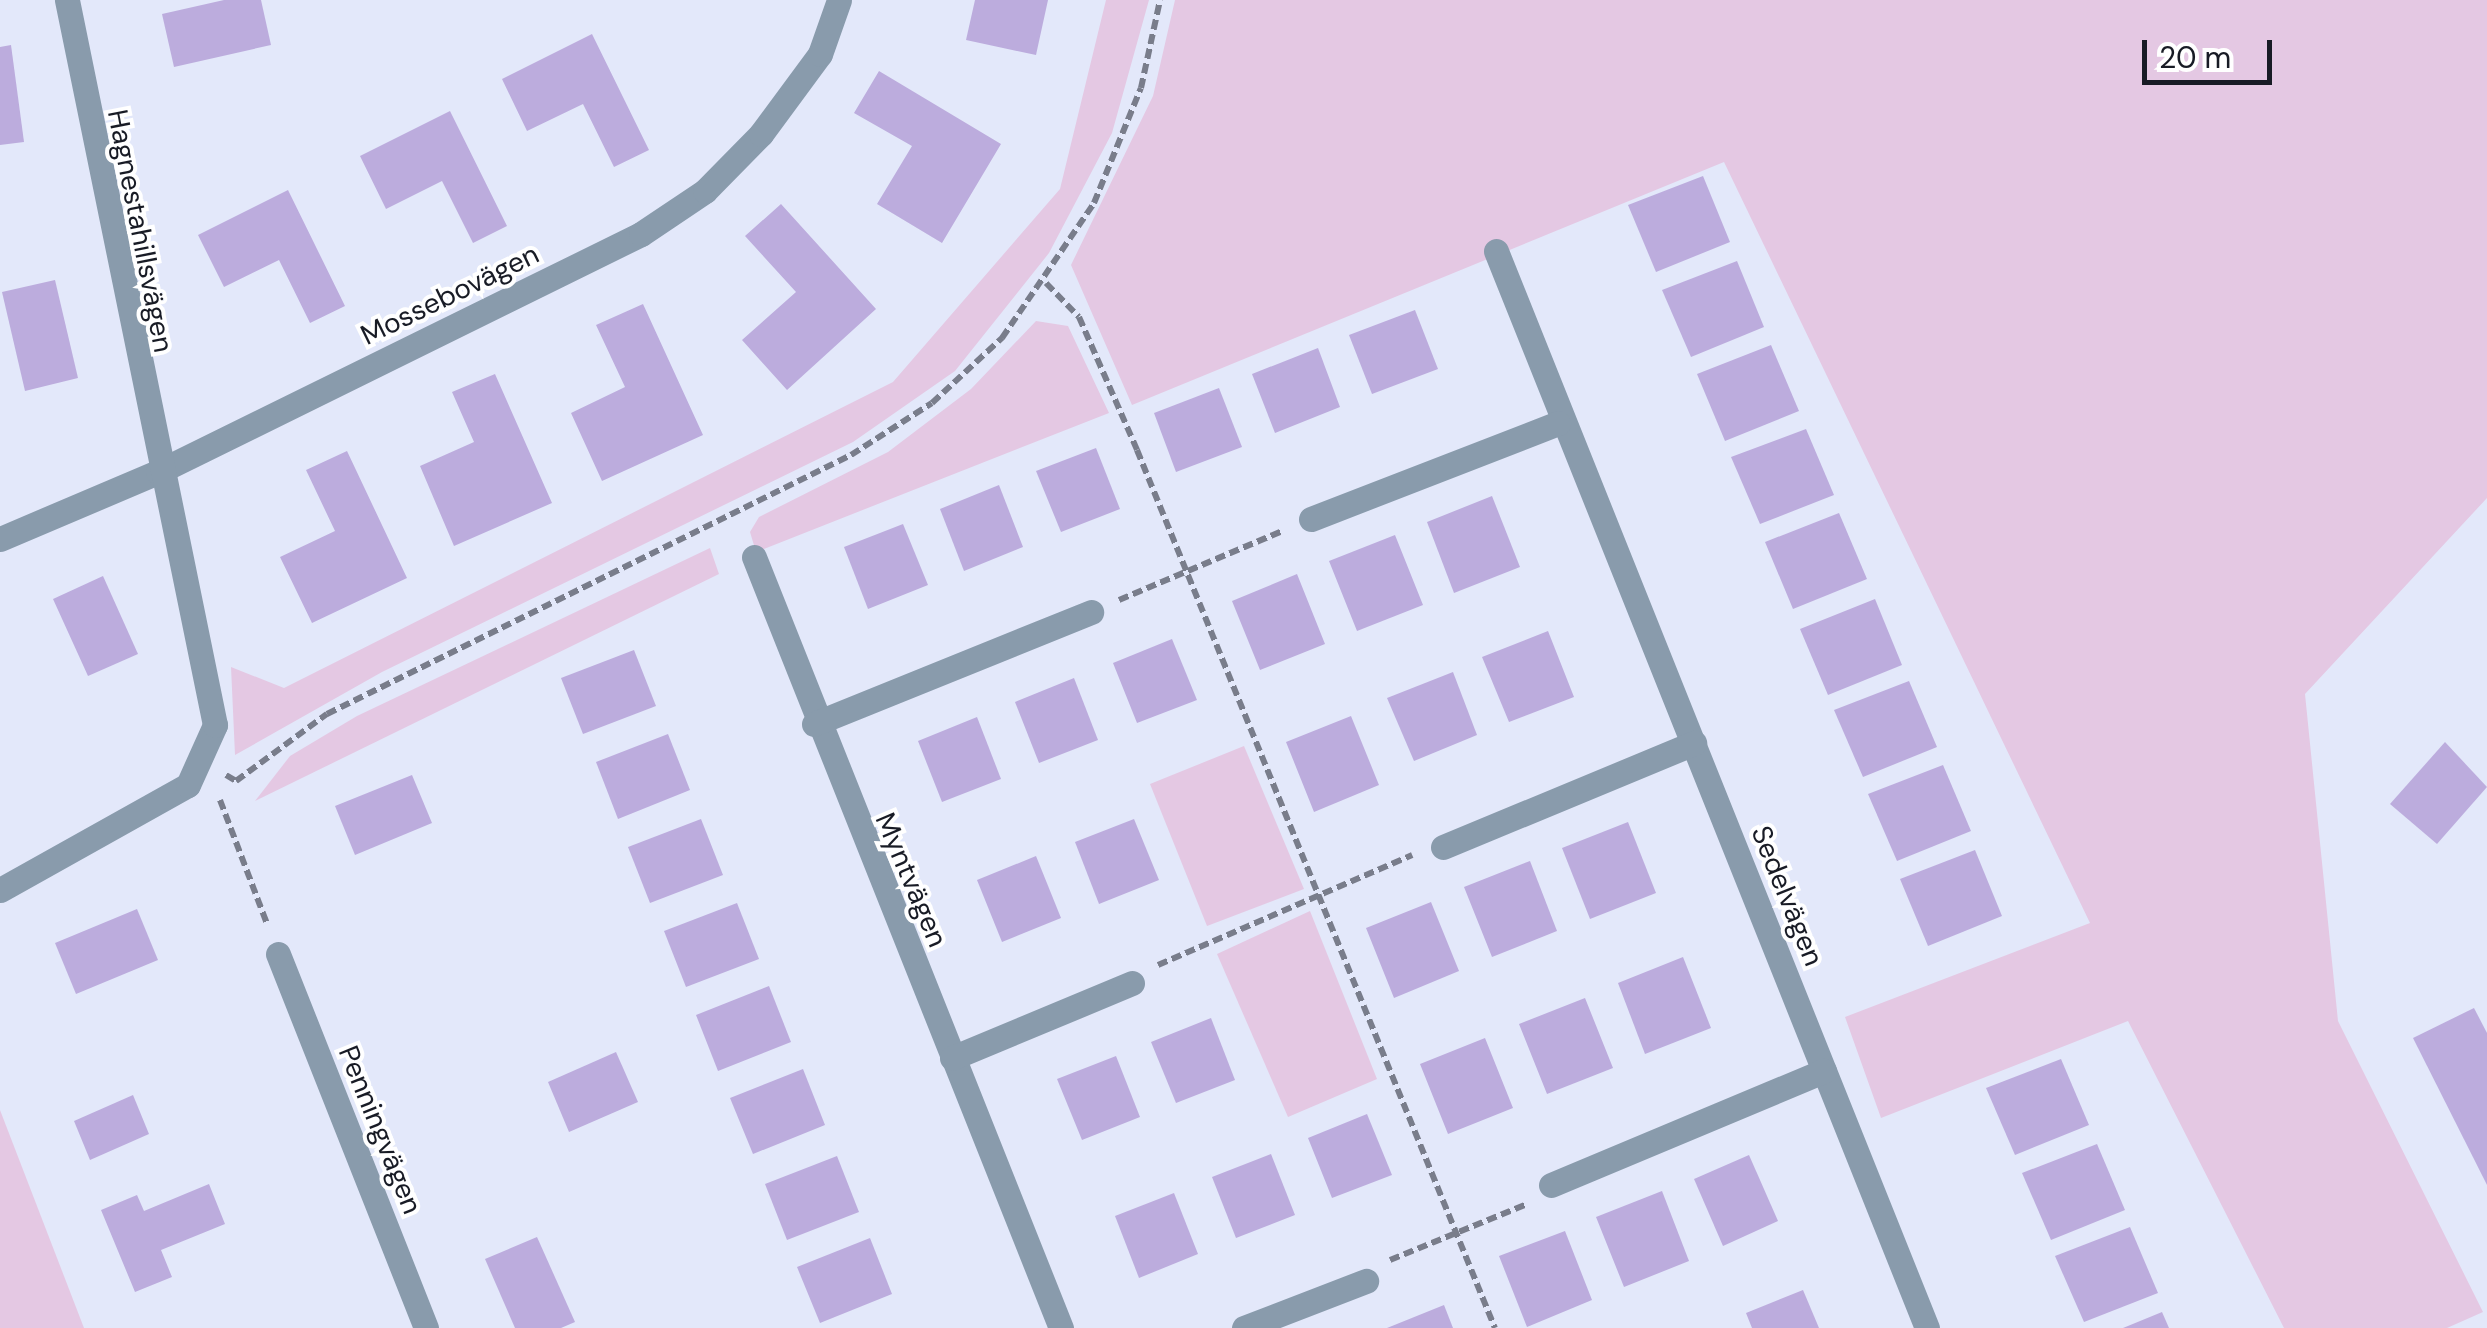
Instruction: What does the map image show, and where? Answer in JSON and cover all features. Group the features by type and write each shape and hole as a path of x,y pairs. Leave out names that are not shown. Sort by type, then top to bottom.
{"street":[{"name":"Hagnestahillsvägen","path":"67,0 158,472 211,684 206,762"},
{"name":"Mossebovägen","path":"0,540 158,472 640,234 705,191 820,54 839,0"},
{"name":"Sedelvägen","path":"1496,250 1558,423 1694,743 1927,1328"},
{"path":"1311,519 1558,423"},
{"name":"Myntvägen","path":"754,557 814,724 1060,1328"},
{"path":"814,724 1091,612"},
{"path":"1443,847 1694,743"},
{"path":"0,890 188,785 206,762"},
{"name":"Penningvägen","path":"278,954 426,1328"},
{"path":"952,1058 1132,984"},
{"path":"1560,1181 1824,1071"},
{"path":"1244,1328 1355,1285"}],"path":[{"path":"206,762 236,781 326,714 851,454 956,382 1046,283 1121,142 1160,0"},
{"path":"1046,283 1079,317 1495,1328"},
{"path":"1091,612 1311,519"},
{"path":"1132,984 1317,892 1443,847"},
{"path":"1355,1285 1368,1269 1456,1233 1560,1181"}],"shaded area":[{"path":"1106,0 1149,0 1112,133 1049,253 955,371 853,442 382,672 235,755 231,667 284,688 893,382 1060,189"},
{"path":"1175,0 2487,0 2487,498 2305,694 2338,1021 2483,1312 2447,1328 2284,1328 2128,1021 1881,1118 1845,1017 2090,923 1724,162 1132,405 1071,265 1153,96"},
{"path":"1036,321 1068,326 1109,413 756,552 750,532 759,517 888,452 971,389"},
{"path":"710,548 719,574 255,801 290,756 357,716"},
{"path":"1244,746 1304,889 1207,926 1150,784"},
{"path":"1310,911 1377,1079 1288,1117 1217,954"},
{"path":"0,1110 84,1328 0,1328"}],"building":[{"path":"224,0 261,0 271,45 174,67 162,14"},
{"path":"975,0 1048,0 1036,55 966,40"},
{"path":"592,34 649,150 614,167 583,104 527,131 502,79"},
{"path":"11,45 24,142 0,145 0,47"},
{"path":"879,71 1001,144 942,243 877,204 912,146 854,113"},
{"path":"450,111 507,226 473,243 442,181 386,209 360,156"},
{"path":"1703,176 1730,242 1656,272 1628,205"},
{"path":"288,190 345,306 310,323 279,260 224,287 198,235"},
{"path":"781,204 876,309 787,390 742,340 796,292 745,236"},
{"path":"1737,261 1764,327 1691,357 1662,290"},
{"path":"55,280 78,378 25,391 2,292"},
{"path":"643,304 703,435 602,481 571,413 625,387 596,325"},
{"path":"1415,310 1438,369 1372,394 1349,335"},
{"path":"1771,345 1799,411 1725,441 1697,374"},
{"path":"1318,348 1340,407 1275,433 1252,374"},
{"path":"495,374 552,503 454,546 420,466 474,442 452,392"},
{"path":"1219,388 1242,447 1176,472 1154,413"},
{"path":"1806,429 1834,495 1760,524 1731,457"},
{"path":"1096,448 1120,509 1061,532 1036,471"},
{"path":"347,451 407,578 312,623 280,557 335,531 306,470"},
{"path":"999,485 1023,547 964,571 940,509"},
{"path":"1492,496 1520,567 1454,593 1427,522"},
{"path":"1839,513 1867,579 1793,609 1765,542"},
{"path":"903,524 928,585 868,609 844,547"},
{"path":"1395,535 1423,605 1357,631 1329,561"},
{"path":"1297,574 1325,644 1260,670 1232,601"},
{"path":"103,576 138,654 88,676 53,599"},
{"path":"1875,599 1902,665 1828,695 1800,629"},
{"path":"1548,631 1574,697 1509,722 1482,657"},
{"path":"1172,639 1197,700 1137,723 1113,663"},
{"path":"634,650 656,706 583,734 561,678"},
{"path":"1453,672 1477,735 1414,761 1387,698"},
{"path":"1074,678 1098,740 1039,763 1015,702"},
{"path":"1909,681 1937,747 1863,777 1834,710"},
{"path":"1351,716 1379,785 1314,812 1286,742"},
{"path":"977,717 1001,779 942,802 918,741"},
{"path":"668,734 690,790 618,819 596,762"},
{"path":"2445,742 2487,787 2437,844 2390,804"},
{"path":"1943,765 1971,831 1897,861 1868,794"},
{"path":"412,775 432,823 355,855 335,806"},
{"path":"701,819 723,875 650,903 628,847"},
{"path":"1134,819 1159,880 1099,904 1075,842"},
{"path":"1628,822 1656,893 1590,919 1562,848"},
{"path":"1975,850 2002,916 1928,946 1900,879"},
{"path":"1036,856 1061,918 1002,942 977,880"},
{"path":"1530,861 1557,931 1492,957 1464,887"},
{"path":"1431,902 1459,971 1394,998 1366,928"},
{"path":"737,903 759,959 686,987 664,931"},
{"path":"137,909 158,960 76,994 55,943"},
{"path":"1683,957 1711,1028 1645,1054 1618,983"},
{"path":"769,986 791,1042 718,1071 696,1015"},
{"path":"1585,998 1613,1068 1547,1094 1519,1024"},
{"path":"2474,1008 2487,1033 2487,1185 2413,1038"},
{"path":"1211,1018 1235,1080 1176,1103 1151,1042"},
{"path":"1485,1038 1513,1108 1448,1134 1420,1064"},
{"path":"616,1052 638,1102 569,1132 548,1082"},
{"path":"1116,1056 1140,1117 1082,1140 1057,1079"},
{"path":"2061,1059 2089,1125 2015,1155 1986,1088"},
{"path":"803,1069 825,1125 753,1154 730,1098"},
{"path":"133,1095 149,1134 90,1160 74,1121"},
{"path":"1367,1114 1392,1175 1332,1198 1308,1138"},
{"path":"2097,1144 2125,1210 2051,1240 2022,1173"},
{"path":"1271,1154 1295,1215 1236,1238 1212,1177"},
{"path":"1749,1155 1778,1221 1723,1246 1694,1179"},
{"path":"837,1156 859,1212 787,1240 765,1184"},
{"path":"209,1184 225,1224 161,1250 172,1277 135,1292 101,1210 137,1195 144,1211"},
{"path":"1662,1191 1689,1261 1624,1287 1596,1217"},
{"path":"1174,1193 1198,1254 1139,1278 1115,1216"},
{"path":"2130,1227 2158,1293 2084,1322 2055,1256"},
{"path":"1565,1231 1592,1300 1527,1327 1499,1256"},
{"path":"537,1237 575,1322 561,1328 515,1328 485,1259"},
{"path":"870,1238 892,1294 820,1323 797,1267"},
{"path":"1803,1290 1819,1328 1752,1328 1746,1313"},
{"path":"1444,1305 1453,1328 1387,1328"},
{"path":"2162,1312 2169,1328 2123,1328"}]}
